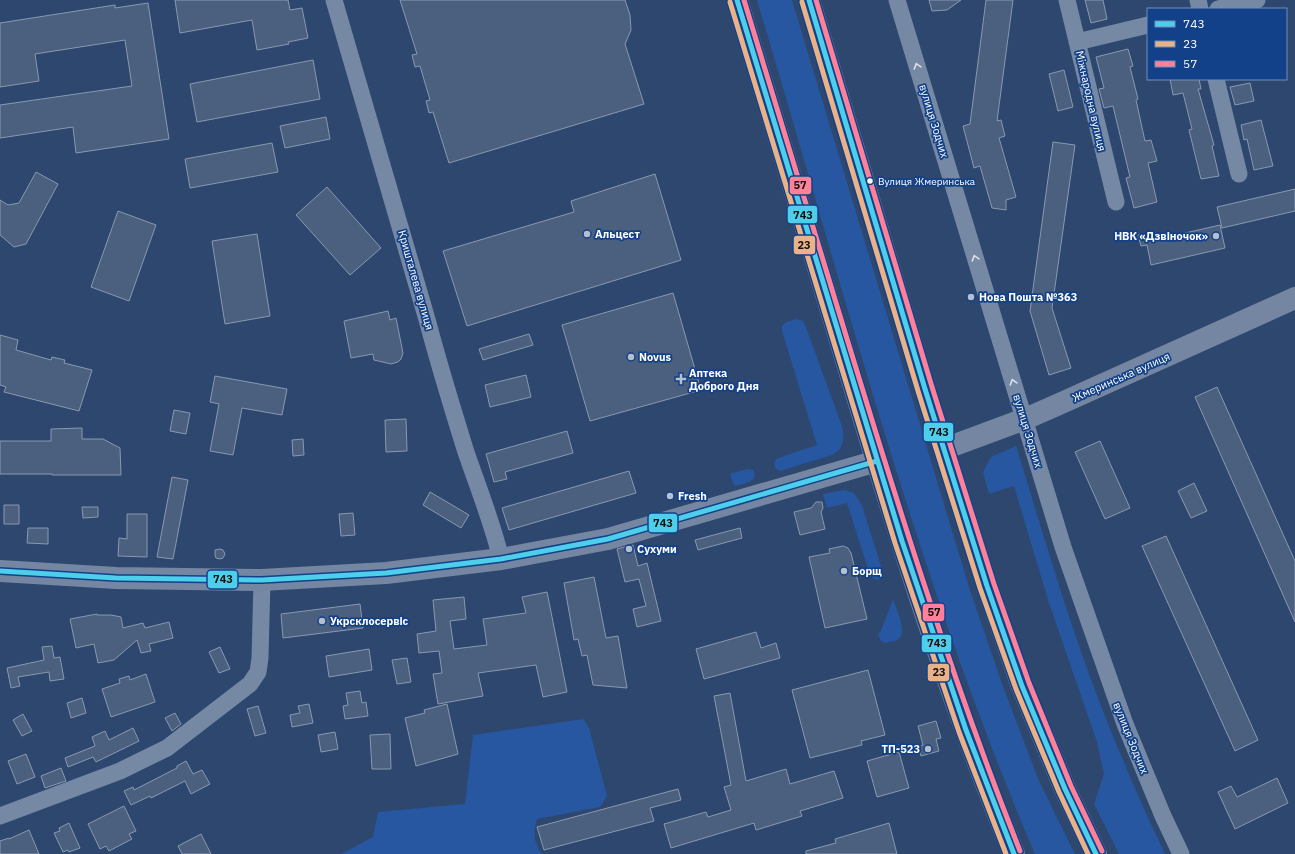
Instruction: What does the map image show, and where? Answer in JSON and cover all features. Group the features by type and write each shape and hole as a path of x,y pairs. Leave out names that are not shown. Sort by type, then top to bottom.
{"highway":[{"path":"737,0 877,461 957,706 991,799 1014,854"},
{"path":"809,0 944,449 987,586 1022,686 1065,790 1096,854"}],"main road":[{"name":"Жмеринська вулиця","path":"944,449 1025,419 1295,298"},
{"path":"0,571 116,578 262,580 363,575 501,559 608,539 877,461"}],"street":[{"name":"Кришталева вулиця","path":"334,0 439,362 465,449 497,541 501,559"},
{"name":"вулиця Зодчих","path":"897,0 1063,547 1122,717 1163,816 1181,854"},
{"name":"Міжнародна вулиця","path":"1067,0 1116,202"},
{"path":"1222,8 1257,0"},
{"path":"1077,42 1147,25"},
{"path":"1216,80 1239,174"},
{"path":"0,816 120,771 167,748 250,684 258,672 260,658 262,580"}],"shaded area":[{"path":"757,0 792,0 969,587 1002,684 1039,781 1075,854 1035,854 993,750 954,645 884,431"},
{"path":"797,319 803,321 807,330 842,426 843,443 839,450 832,455 780,471 775,468 774,464 778,458 817,445 782,331 782,326 786,322"},
{"path":"1016,446 1080,649 1126,767 1165,854 1119,854 1094,804 1104,774 1097,742 1049,603 1014,486 989,494 983,472 991,457"},
{"path":"747,469 753,470 755,474 752,480 734,486 730,474"},
{"path":"844,490 854,493 862,505 884,576 878,580 874,579 870,575 847,503 827,508 823,494"},
{"path":"893,599 901,621 902,633 897,640 884,643 880,640 878,633 880,633"},
{"path":"583,719 589,728 607,796 600,807 537,819 535,837 542,854 341,854 373,837 378,812 465,804 473,735"}],"building":[{"path":"175,0 288,0 290,10 302,8 308,38 288,42 289,44 257,50 252,20 180,33"},
{"path":"400,0 625,0 630,15 631,30 625,44 644,104 449,163 433,112 429,113 426,101 430,100 420,66 415,67 412,55 417,54"},
{"path":"929,0 961,0 947,10 932,11"},
{"path":"986,0 1013,0 997,121 1001,120 1005,136 999,138 1016,197 1006,200 1006,210 992,208 980,166 974,168 963,126 970,124"},
{"path":"1085,0 1103,0 1107,19 1091,23"},
{"path":"148,3 169,139 76,153 73,127 0,138 0,105 132,86 125,40 35,54 39,81 0,87 0,23 115,5 115,8"},
{"path":"1128,49 1133,66 1130,67 1138,99 1136,100 1145,141 1151,140 1157,161 1148,163 1157,202 1134,208 1126,178 1130,177 1113,106 1104,108 1099,89 1104,88 1096,57"},
{"path":"313,60 320,99 197,122 190,84"},
{"path":"1064,70 1073,107 1058,111 1049,74"},
{"path":"1170,80 1199,80 1201,89 1198,89 1214,145 1212,146 1219,176 1201,179 1189,130 1192,129 1183,93 1173,95"},
{"path":"1250,83 1254,101 1235,105 1230,87"},
{"path":"326,117 330,139 285,148 280,126"},
{"path":"1261,120 1273,166 1254,170 1247,139 1244,140 1241,125"},
{"path":"1053,142 1075,145 1052,308 1071,368 1049,375 1030,311"},
{"path":"272,143 278,172 190,188 185,159"},
{"path":"36,172 58,184 26,244 14,247 0,235 0,200 8,205 19,203"},
{"name":"Альцест","path":"655,174 681,260 467,326 443,251 574,212 571,201"},
{"path":"327,187 381,248 350,275 296,215"},
{"path":"1295,189 1295,211 1222,228 1217,207"},
{"path":"118,211 156,225 129,301 91,287"},
{"path":"1220,225 1225,248 1151,265 1147,245 1141,246 1138,235 1153,232 1155,240"},
{"path":"257,234 270,316 225,324 212,241"},
{"name":"Novus","path":"673,293 701,390 590,421 562,325"},
{"path":"388,311 390,320 396,318 403,353 401,359 398,362 391,364 374,360 373,354 351,358 344,321"},
{"path":"529,334 533,345 483,360 479,349"},
{"path":"0,335 18,340 16,350 51,360 52,357 65,360 64,363 92,370 79,411 4,392 6,387 0,385"},
{"path":"526,375 531,397 490,407 485,385"},
{"path":"215,376 287,389 282,415 242,408 233,455 210,451 219,404 210,402"},
{"path":"1217,387 1295,561 1295,622 1195,397"},
{"path":"174,410 190,413 186,434 170,431"},
{"path":"406,419 407,451 386,452 385,420"},
{"path":"82,428 82,439 103,439 120,448 121,475 0,474 0,441 51,441 51,429"},
{"path":"567,431 573,453 505,472 507,479 494,482 486,454"},
{"path":"303,439 304,455 293,456 292,440"},
{"path":"1100,441 1130,508 1105,519 1075,452"},
{"path":"629,471 636,493 509,530 502,508"},
{"path":"172,477 188,480 173,559 157,557"},
{"path":"1194,483 1207,511 1191,518 1178,491"},
{"path":"430,492 469,515 461,528 423,505"},
{"path":"816,502 822,502 823,508 821,512 825,529 800,535 794,512 811,508"},
{"path":"4,505 19,505 19,524 4,524"},
{"path":"82,507 98,507 98,517 83,518"},
{"path":"353,513 355,535 341,536 339,514"},
{"path":"127,514 147,514 147,557 118,556 119,538 127,539"},
{"path":"28,528 48,528 48,544 27,543"},
{"path":"740,528 742,538 698,550 695,540"},
{"path":"1166,536 1258,740 1235,751 1142,546"},
{"path":"633,545 638,566 647,563 661,621 637,627 633,609 646,606 639,579 625,582 617,549"},
{"path":"843,546 848,548 851,553 867,619 825,628 809,557 830,553 829,549"},
{"path":"215,550 223,550 225,554 223,558 220,559 216,558"},
{"path":"594,577 606,638 618,636 627,688 593,685 587,655 582,656 578,639 574,640 564,583"},
{"path":"547,592 567,692 543,697 536,665 478,673 483,696 438,704 433,674 442,673 439,651 419,653 417,634 436,631 433,600 464,597 466,619 450,621 454,649 487,645 483,619 526,613 522,597"},
{"name":"Укрсклосервіс","path":"360,604 363,628 283,638 281,614"},
{"path":"97,614 121,617 123,628 143,623 145,628 169,622 173,638 149,644 151,651 141,653 137,640 114,660 98,663 94,644 76,648 70,619"},
{"path":"756,632 761,648 776,643 780,658 704,679 696,649"},
{"path":"52,646 54,658 60,657 64,679 50,681 49,672 18,677 20,686 11,688 7,668 44,660 42,647"},
{"path":"220,647 230,669 219,673 209,652"},
{"path":"369,649 372,670 329,677 326,656"},
{"path":"407,658 411,682 397,684 392,660"},
{"path":"868,670 885,735 861,741 862,745 810,758 792,690"},
{"path":"146,674 155,702 111,717 102,689 120,683 119,679 129,676 130,680"},
{"path":"360,691 362,703 366,702 368,716 345,719 343,706 348,705 346,693"},
{"path":"730,693 746,781 786,769 790,784 834,771 843,798 800,811 802,816 756,830 754,823 671,848 664,824 706,812 708,817 731,810 724,787 731,785 714,696"},
{"path":"82,698 86,713 71,718 67,703"},
{"path":"309,704 313,723 292,727 290,715 300,713 298,706"},
{"path":"447,704 458,754 416,766 405,718 425,713 424,710"},
{"path":"258,706 266,733 255,736 247,709"},
{"path":"175,713 181,724 172,731 165,718"},
{"path":"23,714 32,731 22,736 13,720"},
{"path":"936,721 941,738 936,739 939,751 921,756 918,747 923,745 918,726"},
{"path":"133,728 139,741 96,762 93,757 68,767 65,758 95,746 92,737 105,731 109,740"},
{"path":"335,732 338,749 321,752 318,735"},
{"path":"390,734 391,769 372,769 370,735"},
{"path":"899,752 909,788 877,797 867,761"},
{"path":"26,754 35,777 17,784 8,761"},
{"path":"186,761 193,774 202,770 210,784 191,794 185,781 151,798 150,796 131,805 124,791 133,787 134,790 177,768 177,766"},
{"path":"61,768 66,781 45,788 41,776"},
{"path":"1277,778 1288,803 1235,829 1218,792 1231,786 1237,797"},
{"path":"678,789 681,800 650,808 654,821 544,850 537,827"},
{"path":"124,806 136,831 129,834 132,839 109,851 106,846 100,849 88,824"},
{"path":"69,823 80,848 69,852 68,850 63,852 54,833 60,831 59,828"},
{"path":"889,823 897,854 806,854 806,851 836,843 835,839"},
{"path":"29,830 39,854 0,854 0,841 9,839"},
{"path":"201,834 211,854 182,854 178,846"}],"transit line":[{"name":"743","path":"737,0 902,541 966,730 1014,854"},
{"name":"57","path":"744,0 858,375 923,580 969,716 1020,851"},
{"name":"743","path":"809,0 925,389 987,586 1022,686 1065,789 1096,854"},
{"name":"57","path":"816,0 932,387 994,584 1029,683 1071,786 1102,851"},
{"name":"23","path":"730,2 895,543 959,732 1006,854"},
{"name":"23","path":"802,2 918,391 980,588 1016,689 1059,792 1088,854"},
{"name":"743","path":"0,571 116,578 262,580 386,573 501,559 608,539 877,461"}],"place":[{"name":"Вулиця Жмеринська","path":"870,181"},
{"name":"Альцест","path":"587,234"},
{"name":"НВК «Дзвіночок»","path":"1216,236"},
{"name":"Нова Пошта №363","path":"971,297"},
{"name":"Novus","path":"631,357"},
{"name":"Аптека Доброго Дня","path":"681,379"},
{"name":"Fresh","path":"670,496"},
{"name":"Сухуми","path":"629,549"},
{"name":"Борщ","path":"844,571"},
{"name":"Укрсклосервіс","path":"322,621"},
{"name":"ТП-523","path":"928,749"}]}
